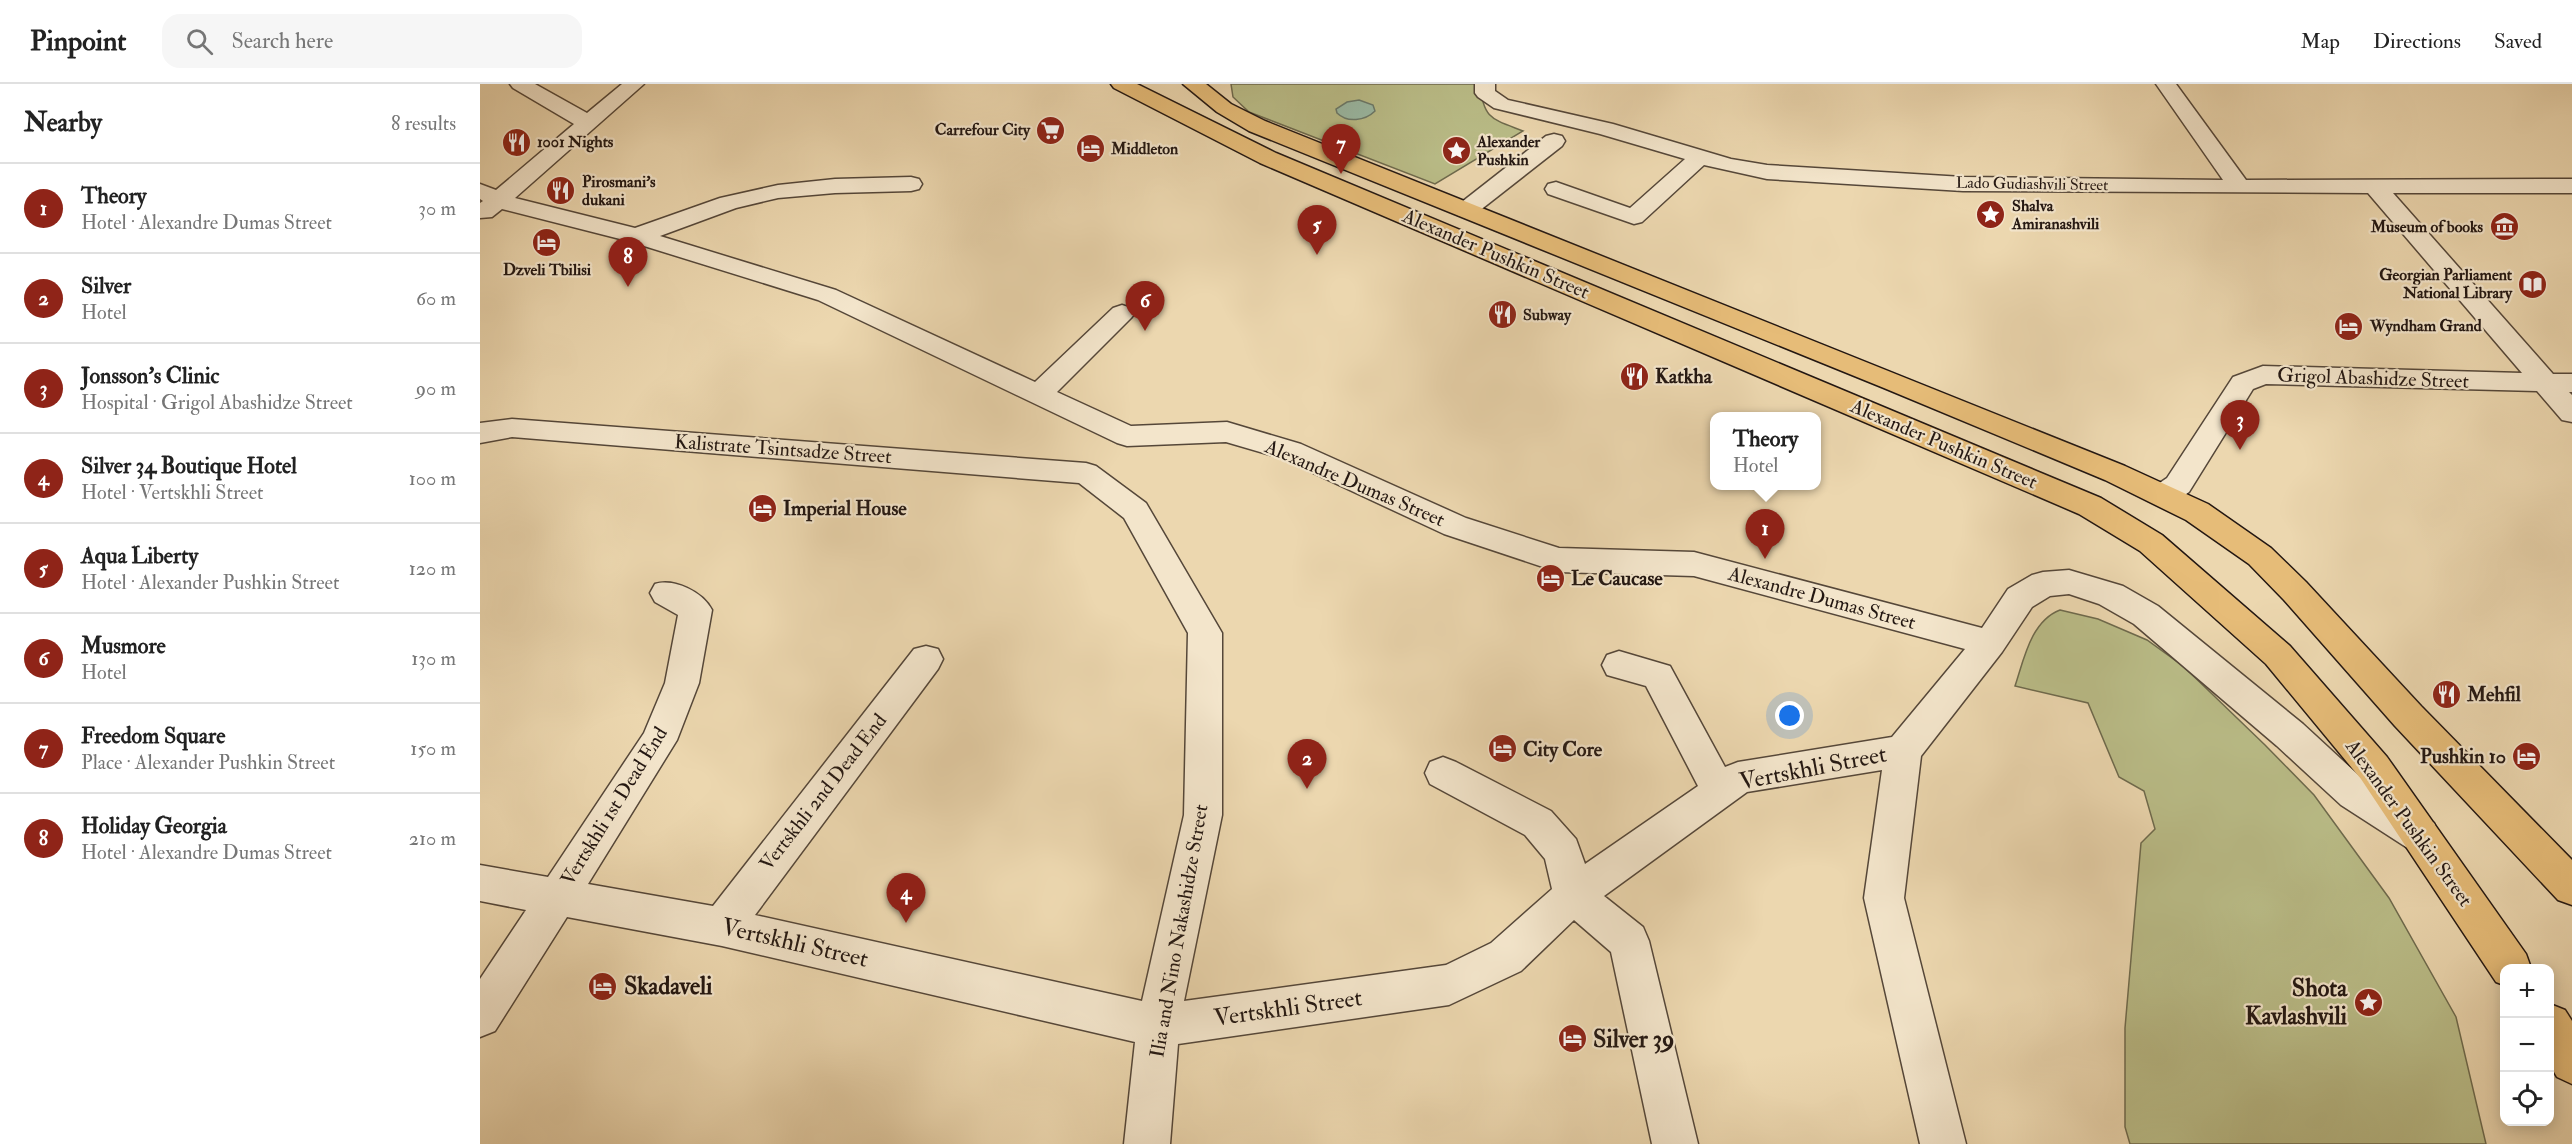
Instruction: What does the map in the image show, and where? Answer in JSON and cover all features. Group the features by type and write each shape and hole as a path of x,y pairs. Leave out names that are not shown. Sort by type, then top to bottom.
{"main road":[{"name":"Alexander Pushkin Street","path":"1121,84 1268,158 2090,506 2151,543 2278,655 2374,768 2508,964"},
{"name":"Alexander Pushkin Street","path":"1203,87 1224,108 1257,126 1883,378 2163,495 2197,512 2260,556 2295,591 2408,716 2572,886"},
{"path":"2554,1032 2572,1062"}],"street":[{"path":"520,84 588,123"},
{"path":"486,202 588,123 634,84"},
{"name":"Lado Gudiashvili Street","path":"1485,84 1485,93 1501,104 1605,129 1700,158 1767,172 1963,184 2239,187 2572,186"},
{"path":"2166,84 2239,187"},
{"path":"1466,210 1554,141"},
{"path":"1556,189 1634,217 1700,158"},
{"path":"636,236 718,206 759,195 801,188 911,184"},
{"path":"2376,186 2559,383 2572,412"},
{"name":"Alexandre Dumas Street","path":"486,202 517,207 636,236 827,295 1127,436 1227,432 1291,451 1455,526 1558,560 1694,564 1990,643"},
{"path":"1037,394 1122,313"},
{"name":"Grigol Abashidze Street","path":"2163,495 2178,485 2243,383 2263,375 2559,383"},
{"name":"Kalistrate Tsintsadze Street","path":"480,433 512,428 1086,473"},
{"path":"1086,473 1127,436"},
{"name":"Ilia and Nino Nakashidze Street","path":"1086,473 1135,511 1205,633 1203,815 1158,1026 1148,1144"},
{"name":"Vertskhli Street","path":"480,883 722,927 1158,1026 1449,985 1506,957 1573,895 1738,778 1903,751 1990,643 2020,598 2043,584 2069,582 2111,595 2146,615 2290,735 2354,794 2420,835"},
{"name":"Vertskhli 1st Dead End","path":"558,896 659,740 681,683 696,610 666,593"},
{"name":"Vertskhli 2nd Dead End","path":"722,927 926,658"},
{"path":"1618,665 1658,676 1686,725 1719,792"},
{"path":"1903,751 1884,898 1943,1144"},
{"path":"1443,773 1538,823 1562,851 1573,895 1629,941 1675,1144"},
{"path":"480,1016 558,896"}],"green space":[{"path":"1231,84 1480,84 1481,96 1491,116 1523,131 1435,184 1249,112 1233,97"},
{"path":"2060,610 2098,619 2147,640 2183,666 2314,795 2389,898 2456,1017 2486,1144 2130,1144 2125,1127 2125,1028 2141,843 2155,829 2144,791 2119,777 2088,703 2015,686 2035,632 2050,615"}],"shaded area":[{"path":"1359,100 1373,105 1375,111 1356,120 1337,113 1336,109 1347,102"}],"place":[{"name":"Carrefour City","path":"1051,130"},
{"name":"1001 Nights","path":"516,142"},
{"name":"Middleton","path":"1090,149"},
{"name":"Alexander Pushkin","path":"1456,151"},
{"name":"Freedom Square","path":"1341,174"},
{"name":"Pirosmani's dukani","path":"561,191"},
{"name":"Shalva Amiranashvili","path":"1991,215"},
{"name":"Museum of books","path":"2504,227"},
{"name":"Dzveli Tbilisi","path":"547,242"},
{"name":"Aqua Liberty","path":"1317,255"},
{"name":"Georgian Parliament National Library","path":"2533,284"},
{"name":"Holiday Georgia","path":"628,287"},
{"name":"Subway","path":"1502,315"},
{"name":"Wyndham Grand","path":"2349,326"},
{"name":"Musmore","path":"1145,331"},
{"name":"Katkha","path":"1634,376"},
{"name":"Jonsson's Clinic","path":"2240,450"},
{"name":"Imperial House","path":"762,508"},
{"name":"Theory","path":"1765,559"},
{"name":"Le Caucase","path":"1550,578"},
{"name":"Mehfil","path":"2446,694"},
{"name":"City Core","path":"1502,749"},
{"name":"Pushkin 10","path":"2527,756"},
{"name":"Silver","path":"1307,789"},
{"name":"Silver 34 Boutique Hotel","path":"906,923"},
{"name":"Skadaveli","path":"603,986"},
{"name":"Shota Kavlashvili","path":"2368,1002"},
{"name":"Silver 39","path":"1572,1039"}]}
